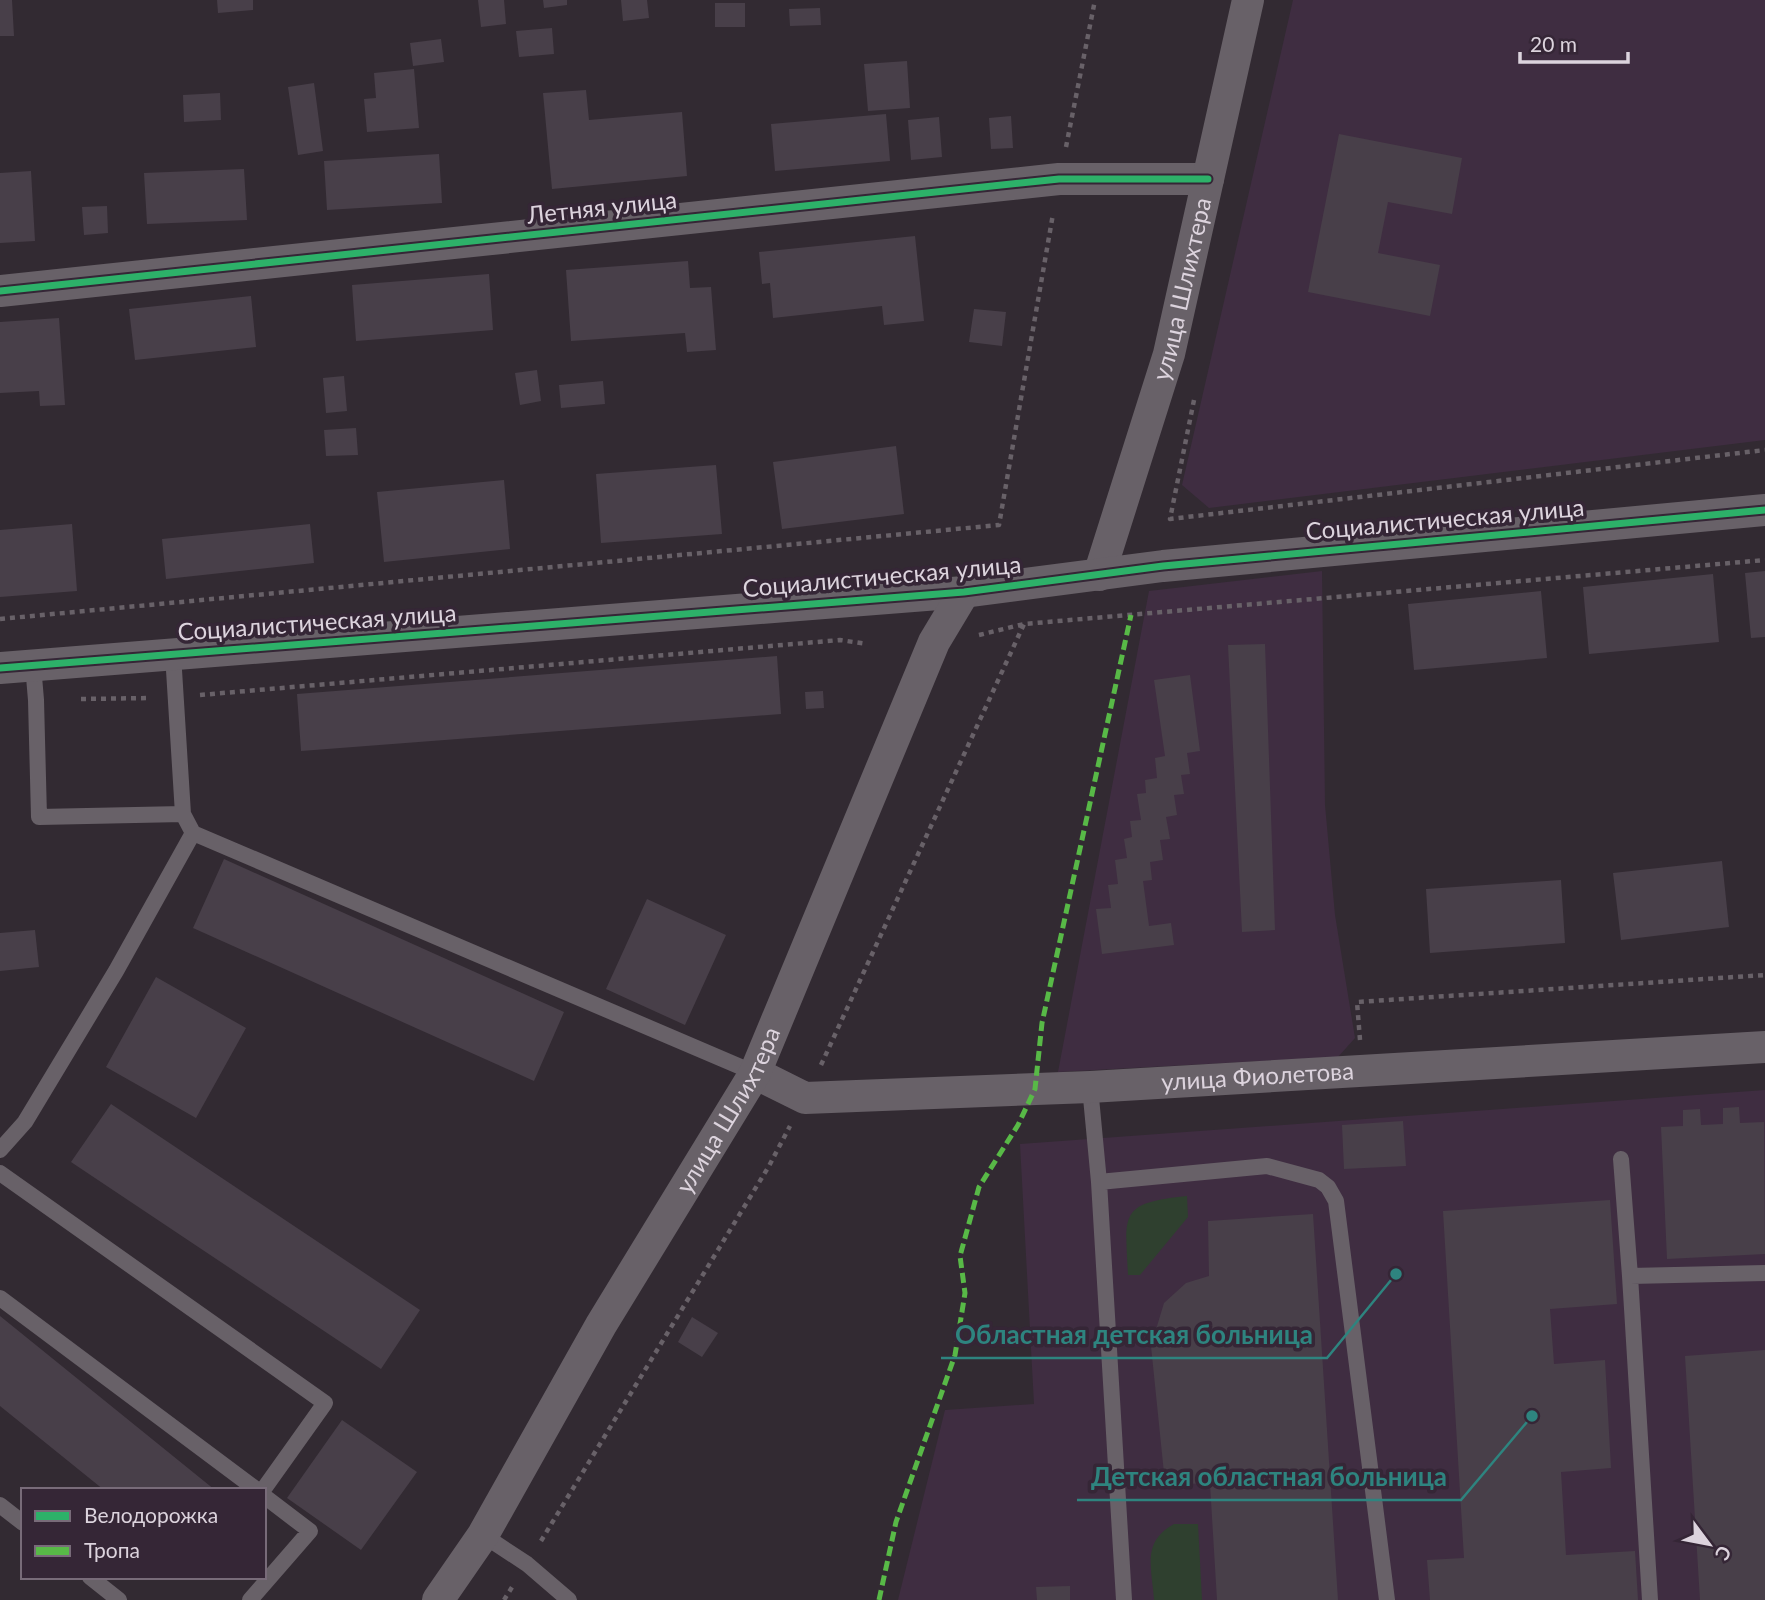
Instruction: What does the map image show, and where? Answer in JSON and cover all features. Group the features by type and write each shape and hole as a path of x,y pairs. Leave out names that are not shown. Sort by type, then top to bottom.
{"street":[{"name":"улица Шлихтера","path":"1099,575 1169,354 1248,0"},
{"name":"Летняя улица","path":"0,291 1059,179 1208,179"},
{"name":"Социалистическая улица","path":"0,668 964,592 1163,566 1765,510"},
{"name":"улица Шлихтера","path":"438,1600 483,1535 601,1325 755,1073 934,642 964,592"},
{"name":"улица Фиолетова","path":"755,1073 805,1098 1090,1087 1765,1047"}],"lane":[{"path":"173,654 183,814 193,833 755,1073"},
{"path":"33,666 38,817 183,814"},
{"path":"0,1150 25,1122 116,971 193,833"},
{"path":"1090,1087 1099,1182 1124,1600"},
{"path":"1621,1159 1650,1600"},
{"path":"1099,1182 1267,1167 1319,1180 1328,1187 1336,1201 1387,1600"},
{"path":"0,1173 325,1403 263,1488"},
{"path":"1630,1276 1765,1273"},
{"path":"0,1298 254,1488"},
{"path":"250,1600 310,1531 266,1498"},
{"path":"0,1505 21,1521"},
{"path":"483,1535 527,1564 569,1600"},
{"path":"93,1579 119,1600"}],"path":[{"path":"0,619 999,525 1059,179 1095,0"},
{"path":"1194,396 1170,519 1765,450"},
{"path":"971,636 1024,624 1765,560"},
{"path":"36,700 176,698 841,640 867,645"},
{"path":"1362,1070 1357,1002 1765,975"}],"shaded area":[{"path":"1293,0 1765,0 1765,440 1209,508 1182,485"},
{"path":"1322,571 1325,805 1335,915 1355,1038 1338,1057 1058,1072 1149,591"},
{"path":"1765,1090 1765,1600 898,1600 945,1410 1034,1404 1020,1144"}],"green space":[{"path":"1187,1196 1188,1217 1140,1275 1128,1275 1126,1237 1131,1215 1149,1203"},
{"path":"1174,1524 1198,1524 1202,1600 1154,1600 1151,1567 1153,1548 1164,1531"}],"building":[{"path":"0,0 12,0 14,36 0,36"},
{"path":"217,0 253,0 253,10 218,13"},
{"path":"478,0 504,0 506,24 481,27"},
{"path":"543,0 567,0 567,5 544,8"},
{"path":"621,0 647,0 649,18 623,21"},
{"path":"715,3 745,3 745,27 715,27"},
{"path":"820,8 821,25 790,26 789,9"},
{"path":"552,28 554,54 519,57 516,31"},
{"path":"441,39 444,62 413,66 410,43"},
{"path":"907,61 910,108 868,111 864,64"},
{"path":"414,69 419,128 367,132 364,99 376,98 374,73"},
{"path":"314,83 323,151 298,155 288,87"},
{"path":"586,90 589,120 682,112 687,176 552,189 543,93"},
{"path":"220,93 221,120 184,122 183,95"},
{"path":"886,114 890,161 775,171 771,124"},
{"path":"1011,116 1013,148 991,149 989,118"},
{"path":"939,117 942,157 911,160 908,120"},
{"path":"1339,134 1462,158 1452,214 1388,202 1378,253 1440,265 1430,316 1308,292"},
{"path":"439,154 442,203 327,210 324,161"},
{"path":"244,169 247,220 147,224 144,173"},
{"path":"31,171 35,241 0,243 0,173"},
{"path":"107,206 108,233 84,235 82,207"},
{"path":"915,236 924,321 884,325 882,306 773,318 770,283 762,284 759,252"},
{"path":"688,261 690,288 711,287 716,350 687,352 685,333 571,341 566,270"},
{"path":"489,274 493,330 356,341 352,285"},
{"path":"251,296 256,347 135,360 129,309"},
{"path":"974,309 1006,312 1002,346 969,342"},
{"path":"59,318 65,405 40,406 39,391 0,393 0,322"},
{"path":"537,370 541,401 520,405 515,373"},
{"path":"344,376 347,411 326,413 323,378"},
{"path":"603,381 605,404 561,408 559,385"},
{"path":"356,428 358,455 326,456 324,430"},
{"path":"896,446 904,514 782,529 773,462"},
{"path":"716,465 722,534 601,543 596,474"},
{"path":"504,480 510,549 384,562 377,492"},
{"path":"72,524 77,591 0,597 0,530"},
{"path":"310,524 314,563 166,579 162,539"},
{"path":"1765,571 1765,637 1751,638 1745,573"},
{"path":"1713,574 1719,642 1589,654 1583,587"},
{"path":"1541,591 1547,658 1414,670 1408,604"},
{"path":"1265,644 1275,930 1242,932 1228,645"},
{"path":"777,656 781,714 301,751 297,694"},
{"path":"1190,675 1200,751 1187,753 1190,774 1181,775 1184,794 1174,795 1177,815 1166,817 1170,839 1160,840 1163,860 1150,862 1152,880 1143,881 1149,926 1171,923 1174,945 1102,954 1096,909 1111,908 1108,885 1118,884 1115,860 1127,858 1124,839 1132,837 1130,821 1141,820 1137,794 1146,793 1145,780 1157,778 1155,758 1165,756 1154,680"},
{"path":"823,691 824,708 806,709 805,692"},
{"path":"224,859 564,1012 534,1081 193,928"},
{"path":"1722,861 1729,927 1621,940 1613,873"},
{"path":"1561,880 1565,943 1430,953 1426,889"},
{"path":"647,899 726,935 685,1025 606,989"},
{"path":"35,930 39,967 0,971 0,933"},
{"path":"156,977 246,1028 196,1118 106,1067"},
{"path":"111,1104 420,1310 381,1369 71,1162"},
{"path":"1739,1107 1740,1123 1764,1122 1765,1254 1667,1259 1661,1127 1683,1126 1683,1110 1700,1109 1701,1125 1723,1124 1723,1108"},
{"path":"1403,1121 1406,1166 1344,1169 1342,1125"},
{"path":"1610,1200 1617,1304 1550,1309 1554,1364 1605,1360 1611,1468 1561,1472 1566,1555 1635,1551 1638,1600 1430,1600 1427,1560 1464,1558 1443,1211"},
{"path":"1313,1214 1338,1600 1217,1600 1210,1484 1165,1483 1151,1346 1164,1303 1186,1283 1209,1276 1208,1221"},
{"path":"0,1316 213,1488 102,1488 0,1406"},
{"path":"692,1317 718,1333 702,1357 678,1342"},
{"path":"1765,1350 1765,1600 1700,1600 1685,1356"},
{"path":"342,1420 417,1472 361,1550 287,1498"},
{"path":"1070,1586 1070,1600 1037,1600 1036,1587"}],"marked path":[{"path":"879,1600 896,1522 955,1355 965,1293 960,1256 979,1187 1018,1125 1035,1089 1042,1023 1131,615"}],"cycle path":[{"path":"0,291 1059,179 1208,179"},
{"path":"0,668 964,592 1163,566 1765,510"}],"place":[{"name":"Областная детская больница","path":"1396,1274"},
{"name":"Детская областная больница","path":"1532,1416"}]}
